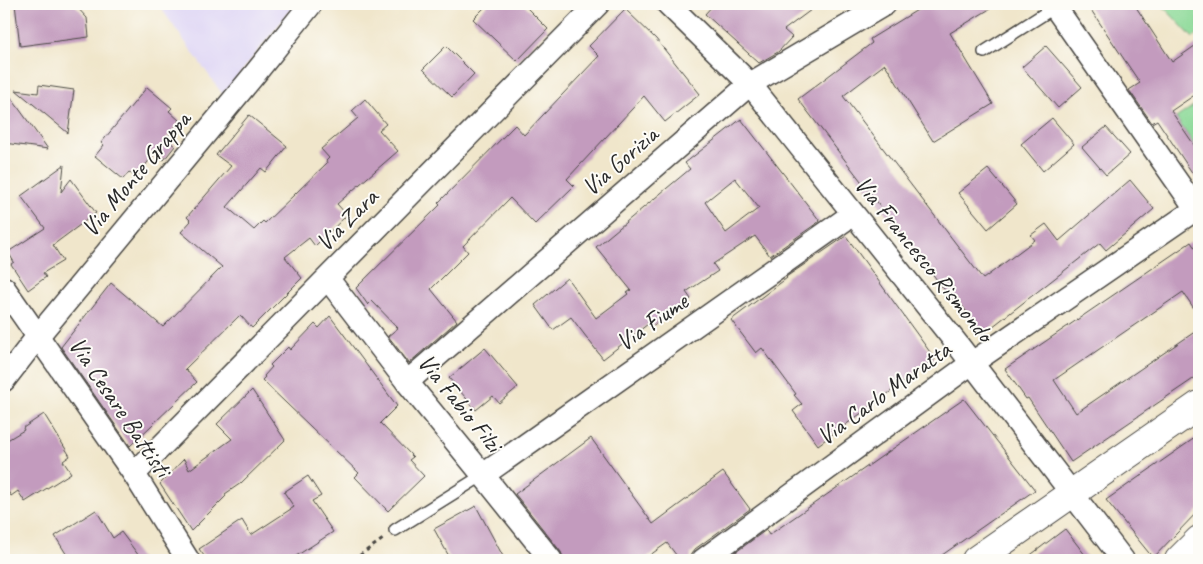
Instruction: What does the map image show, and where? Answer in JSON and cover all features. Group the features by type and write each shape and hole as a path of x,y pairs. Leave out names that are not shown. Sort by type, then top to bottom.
{"street":[{"name":"Via Monte Grappa","path":"4,380 311,4"},
{"name":"Via Zara","path":"134,474 598,4"},
{"name":"Via Francesco Rismondo","path":"668,4 750,84 972,363 1123,560"},
{"name":"Via Gorizia","path":"407,382 750,84 885,4"},
{"path":"1054,6 1198,210"},
{"name":"Via Carlo Maratta","path":"703,560 972,363 1198,210"},
{"name":"Via Fiume","path":"483,475 853,214"},
{"name":"Via Fabio Filzi","path":"328,278 407,382 551,560"},
{"name":"Via Cesare Battisti","path":"4,288 134,474 188,560"},
{"path":"976,560 1199,405"},
{"path":"1179,560 1199,540"}],"lane":[{"path":"984,52 1054,6"},
{"path":"395,530 483,475"}],"path":[{"path":"353,560 395,530"}],"shaded area":[{"path":"158,4 295,4 223,95"}],"green space":[{"path":"1161,4 1199,4 1199,33 1193,38"},
{"path":"1199,102 1199,152 1176,118"}],"building":[{"path":"15,4 74,4 87,18 89,37 20,46"},
{"path":"488,4 523,4 548,29 517,61 473,19"},
{"path":"714,4 819,4 784,30 792,37 778,52 759,63 705,14"},
{"path":"927,4 998,4 950,33 993,104 933,141 885,64 843,96 983,279 1035,240 1031,235 1046,224 1059,241 1130,180 1154,209 1106,250 1100,243 983,334 957,299 954,302 798,99 872,43 870,39"},
{"path":"1087,4 1134,4 1172,62 1199,43 1199,92 1171,111 1199,152 1199,183 1157,120 1152,123 1129,90 1140,83"},
{"path":"625,9 656,39 700,94 665,122 644,96 567,179 574,186 535,224 510,198 463,246 468,252 431,289 457,321 409,363 388,336 398,328 372,301 368,305 356,288 440,205 438,203 515,125 524,135 599,56 589,46"},
{"path":"446,46 474,74 452,97 423,69"},
{"path":"1046,46 1082,87 1058,108 1022,67"},
{"path":"39,85 74,90 68,133 16,90 38,93"},
{"path":"147,87 172,108 169,111 180,121 166,139 175,146 164,160 155,153 136,177 129,172 123,179 95,156 104,145 101,143"},
{"path":"7,92 48,149 4,143"},
{"path":"365,99 386,124 379,130 398,151 337,204 347,215 315,246 309,238 285,257 302,278 252,328 240,315 185,369 197,382 130,446 61,347 111,283 163,327 222,267 181,232 191,221 187,217 231,166 216,155 249,115 287,146 266,172 261,168 227,207 254,230 263,221 265,223 327,163 326,161 329,158 321,149 358,118 352,111"},
{"path":"1052,118 1074,144 1043,171 1021,144"},
{"path":"741,119 820,221 770,256 755,236 713,264 718,271 686,292 691,299 651,327 648,324 603,359 571,317 553,330 535,305 567,278 596,318 628,294 631,290 596,247 690,169 685,163","holes":["735,178 759,208 726,233 705,202"]},
{"path":"1106,127 1130,154 1106,175 1082,147"},
{"path":"64,165 61,192 71,179 96,213 53,245 63,261 43,273 46,277 28,290 11,264 14,262 8,252 45,228 21,196"},
{"path":"988,169 1017,204 988,229 958,193"},
{"path":"846,236 935,359 818,445 793,411 802,404 794,395 796,394 762,348 756,353 731,320 786,277"},
{"path":"1191,242 1199,254 1199,316 1183,292 1054,380 1076,413 1199,329 1199,375 1071,462 1028,398 1026,399 1005,369"},
{"path":"330,316 397,406 380,423 413,457 409,460 424,476 388,511 355,477 359,473 262,380 272,367 270,365 288,347 290,350 315,324 319,328"},
{"path":"485,348 518,387 499,403 493,396 476,410 449,378"},
{"path":"252,390 285,440 241,483 225,494 226,496 191,531 160,484 184,459 189,470 232,439 217,424"},
{"path":"964,399 1035,490 935,560 725,560 766,530 769,535"},
{"path":"44,414 70,456 63,461 71,473 25,502 18,491 11,496 4,485 4,442 24,430 23,428"},
{"path":"1199,435 1199,510 1153,558 1106,500"},
{"path":"591,438 653,524 723,472 750,509 695,549 691,554 690,560 680,560 667,543 643,560 564,560 561,552 515,494"},
{"path":"308,476 321,496 312,501 333,532 290,560 207,560 199,549 242,520 251,535 294,507 284,492"},
{"path":"476,506 505,560 451,560 434,529"},
{"path":"96,510 113,538 121,532 142,560 70,560 55,536"},
{"path":"1065,529 1089,560 1024,560"}]}
